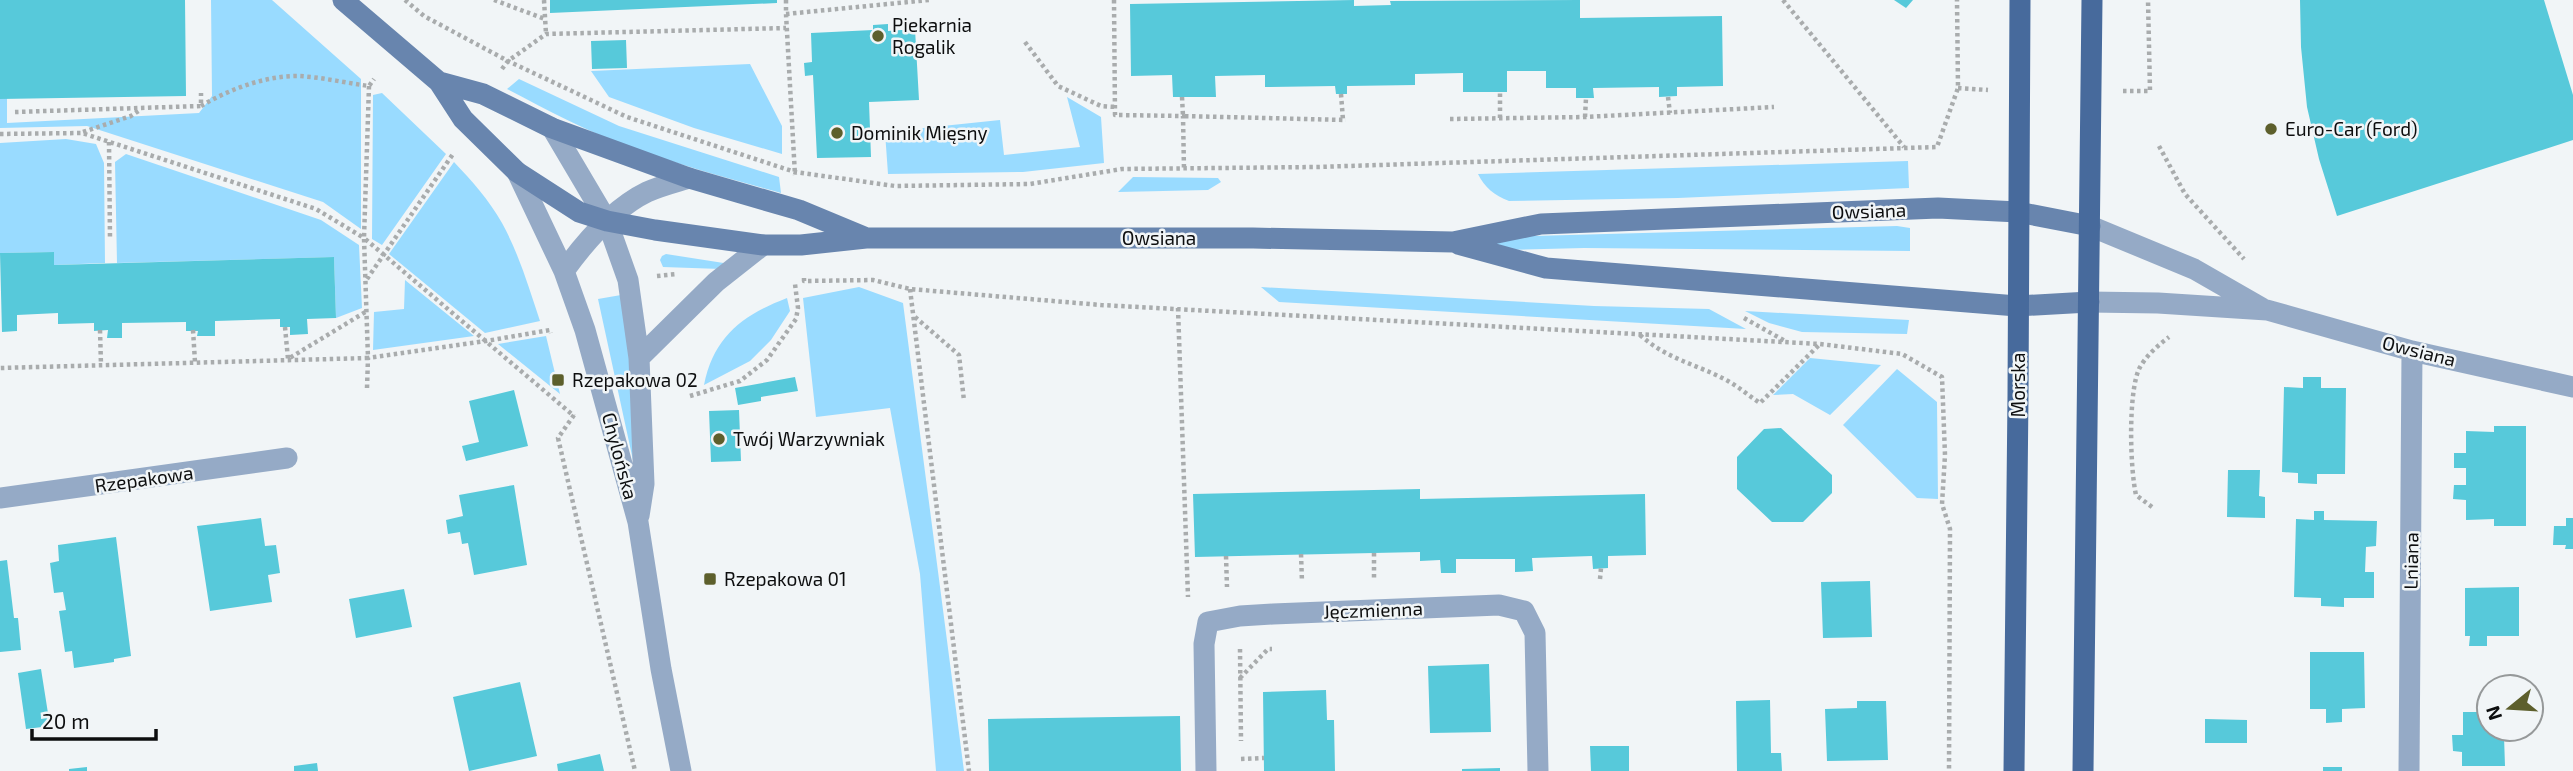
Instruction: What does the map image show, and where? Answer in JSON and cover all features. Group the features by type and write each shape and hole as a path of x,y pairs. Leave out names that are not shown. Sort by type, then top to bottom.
{"main road":[{"name":"Morska","path":"2014,771 2020,0"},
{"path":"2083,771 2092,0"}],"street":[{"name":"Chylońska","path":"343,0 439,82 463,120 517,172 579,212 607,221"},
{"name":"Chylońska","path":"439,82 483,94 552,128 689,177"},
{"name":"Chylońska","path":"552,128 607,221 628,280 639,358 644,484 638,522"},
{"name":"Chylońska","path":"517,172 564,271 585,330 638,522 661,668 681,771"},
{"name":"Owsiana","path":"689,177 799,210 866,238"},
{"path":"564,271 583,245 607,221 646,192 689,177"},
{"name":"Owsiana","path":"607,221 763,245 801,245 866,238 1252,238 1453,243 1541,224 1938,208 2018,212 2090,226 2194,269 2267,310"},
{"name":"Owsiana","path":"1453,243 1546,268 2017,306 2089,302 2158,303 2267,310 2412,351 2573,387"},
{"path":"639,358 716,282 763,245"},
{"name":"Lniana","path":"2409,771 2412,351"},
{"name":"Rzepakowa","path":"0,498 287,458"},
{"name":"Jęczmienna","path":"1206,771 1204,644 1208,622 1240,616 1499,605 1524,611 1535,633 1538,771"}],"path":[{"path":"405,0 424,16 509,61 627,117 795,172 895,187 1030,184 1122,169 1317,167 1937,147 1958,88 1957,0"},
{"path":"494,0 545,19"},
{"path":"544,0 546,34"},
{"path":"786,0 795,172"},
{"path":"786,13 929,0"},
{"path":"1114,0 1115,116 1345,120 1341,94"},
{"path":"1783,0 1904,147"},
{"path":"2148,0 2150,91"},
{"path":"509,61 546,34 786,28"},
{"path":"1025,42 1058,86 1101,106 1115,107"},
{"path":"15,112 201,106 245,84 297,76 369,86"},
{"path":"367,388 363,238 369,86 374,79"},
{"path":"1500,92 1500,118"},
{"path":"201,93 201,106"},
{"path":"1182,97 1184,170"},
{"path":"1668,97 1670,113"},
{"path":"1586,98 1586,117"},
{"path":"1450,119 1586,117 1774,107"},
{"path":"0,134 82,132 131,116 141,108"},
{"path":"82,132 316,209 363,238 574,416"},
{"path":"108,141 110,239"},
{"path":"2159,146 2185,194 2251,268"},
{"path":"366,279 456,151"},
{"path":"804,281 873,280 910,289 1101,305 1819,344 1902,354 1942,377 1945,455 1942,503 1950,529 1949,771"},
{"path":"691,396 740,381 767,360 796,319 795,284"},
{"path":"910,289 968,760 966,771"},
{"path":"1178,308 1188,600"},
{"path":"288,359 367,311"},
{"path":"914,316 959,355 964,401"},
{"path":"285,327 288,359"},
{"path":"100,330 101,365"},
{"path":"192,330 195,362"},
{"path":"0,368 368,358 550,330 553,342"},
{"path":"1638,334 1655,349 1728,381 1760,403 1819,344"},
{"path":"2152,507 2136,495 2132,477 2133,393 2140,369 2159,345"},
{"path":"570,404 574,416"},
{"path":"574,416 558,438 635,771"},
{"path":"1374,552 1375,585"},
{"path":"1301,554 1302,586"},
{"path":"1226,556 1227,588"},
{"path":"1601,568 1601,579"},
{"path":"1240,616 1241,771"},
{"path":"1240,678 1268,649 1280,649"},
{"path":"1241,759 1264,758"}],"shaded area":[{"path":"211,0 272,0 361,79 361,229 323,202 87,126 0,128 0,99 7,98 7,123 199,113 212,96"},
{"path":"750,64 782,126 782,154 694,128 609,97 591,71"},
{"path":"519,79 619,126 779,177 781,193 667,160 599,135 507,89"},
{"path":"382,93 446,154 382,245 372,239 373,95"},
{"path":"1067,97 1101,117 1104,163 1023,172 888,174 885,132 1000,120 1004,155 1080,147"},
{"path":"66,139 96,144 104,163 105,263 54,265 53,252 0,253 0,143"},
{"path":"126,154 321,220 359,245 362,308 336,318 334,257 117,263 115,162"},
{"path":"1908,161 1909,188 1678,198 1509,201 1490,190 1478,174"},
{"path":"454,162 492,206 502,223 519,259 540,321 485,333 389,254"},
{"path":"1133,177 1218,178 1221,182 1208,190 1118,192"},
{"path":"1897,226 1910,228 1910,251 1584,248 1501,250 1490,241 1495,237"},
{"path":"666,254 730,264 721,269 663,267 660,260"},
{"path":"405,280 474,336 373,350 374,312 404,309"},
{"path":"859,287 903,303 964,771 936,771 920,574 890,408 816,417 803,298"},
{"path":"1261,287 1594,306 1709,309 1746,329 1279,302"},
{"path":"621,295 627,319 636,474 598,299"},
{"path":"787,298 790,311 771,340 750,361 704,385 715,353 723,340 744,320"},
{"path":"1745,311 1909,320 1907,334 1802,332 1769,323"},
{"path":"546,336 560,394 498,344"},
{"path":"1810,358 1881,365 1830,415 1793,394 1773,395"},
{"path":"1897,369 1937,402 1938,499 1917,498 1843,425"}],"building":[{"path":"0,0 185,0 186,96 0,99"},
{"path":"550,0 777,0 777,3 550,13"},
{"path":"1354,0 1354,6 1391,5 1390,1 1580,0 1580,18 1722,16 1723,86 1677,87 1677,96 1659,97 1659,87 1593,88 1594,98 1576,98 1576,88 1546,88 1546,71 1507,71 1507,92 1463,92 1463,73 1415,74 1415,85 1347,86 1347,94 1336,94 1335,86 1265,87 1265,75 1215,76 1216,97 1173,97 1172,75 1131,76 1130,4"},
{"path":"1894,0 1913,0 1906,8"},
{"path":"2300,0 2544,0 2573,95 2573,140 2337,216 2319,159 2307,107"},
{"path":"888,24 888,31 915,29 919,100 869,102 871,157 817,158 813,75 805,76 804,63 812,62 811,33 873,30 873,25"},
{"path":"626,40 627,68 592,69 591,41"},
{"path":"54,252 54,265 334,257 336,318 307,319 308,334 290,335 290,327 280,327 280,319 215,321 215,336 197,336 198,331 186,331 186,322 122,323 122,338 107,338 108,330 94,331 94,323 58,324 58,313 17,315 17,331 2,332 0,253"},
{"path":"795,377 798,391 761,397 761,401 738,405 735,388"},
{"path":"2303,377 2321,377 2321,388 2346,388 2345,474 2317,474 2317,484 2298,483 2298,473 2282,472 2284,387 2303,388"},
{"path":"514,390 528,446 466,461 462,446 479,442 469,401"},
{"path":"739,410 741,461 711,462 709,411"},
{"path":"2494,426 2526,426 2526,526 2494,526 2494,519 2466,520 2466,500 2453,499 2454,485 2466,485 2466,468 2454,468 2454,453 2466,453 2466,431 2494,432"},
{"path":"1781,428 1832,475 1832,493 1803,522 1772,522 1737,489 1737,457 1764,429"},
{"path":"2228,470 2260,470 2259,496 2265,497 2265,518 2227,517"},
{"path":"514,485 527,565 474,575 468,543 462,544 460,532 448,534 446,520 463,516 459,495"},
{"path":"1420,489 1420,499 1645,494 1646,555 1608,556 1608,568 1593,569 1592,556 1532,558 1533,571 1515,572 1515,559 1456,559 1456,573 1441,573 1440,560 1420,561 1420,552 1195,557 1193,494"},
{"path":"2314,511 2324,511 2324,520 2377,521 2376,546 2366,547 2365,572 2374,572 2374,598 2344,598 2344,607 2321,606 2321,598 2294,597 2296,519 2314,520"},
{"path":"261,518 265,546 276,545 280,573 268,575 272,602 210,611 197,526"},
{"path":"2566,518 2573,518 2573,549 2565,549 2566,545 2553,545 2554,526 2566,526"},
{"path":"116,537 131,656 114,659 114,662 74,668 72,651 65,652 59,611 66,610 63,592 54,593 50,563 59,561 58,545"},
{"path":"7,560 21,650 0,652 0,561"},
{"path":"1870,581 1872,637 1823,638 1821,582"},
{"path":"2519,587 2519,636 2487,636 2487,646 2469,646 2470,636 2465,636 2465,588"},
{"path":"404,589 412,627 356,638 349,599"},
{"path":"2310,652 2364,652 2365,708 2342,709 2342,722 2326,723 2326,709 2310,709"},
{"path":"1489,664 1491,732 1430,733 1428,666"},
{"path":"41,669 50,726 26,729 18,673"},
{"path":"520,682 537,756 469,771 453,697"},
{"path":"1326,690 1327,720 1334,720 1335,771 1264,771 1263,692"},
{"path":"1770,700 1771,753 1781,753 1782,771 1737,771 1736,701"},
{"path":"1857,701 1886,701 1888,760 1827,761 1825,709 1857,708"},
{"path":"2463,712 2475,712 2475,743 2504,743 2505,766 2462,766 2462,752 2453,751 2452,735 2463,735"},
{"path":"1180,716 1181,771 989,771 988,719"},
{"path":"2205,719 2247,720 2247,743 2205,743"},
{"path":"1590,746 1629,746 1629,771 1591,771"},
{"path":"600,754 604,771 558,771 557,764"},
{"path":"317,763 318,771 294,771 294,766"},
{"path":"87,767 87,771 69,771 69,769"},
{"path":"2323,767 2342,767 2342,771 2323,771"},
{"path":"1500,768 1500,771 1462,771 1462,769"}],"place":[{"name":"Piekarnia Rogalik","path":"878,36"},
{"name":"Euro-Car (Ford)","path":"2271,129"},
{"name":"Dominik Mięsny","path":"837,133"},
{"name":"Rzepakowa 02","path":"558,380"},
{"name":"Twój Warzywniak","path":"719,439"},
{"name":"Rzepakowa 01","path":"710,579"}]}
